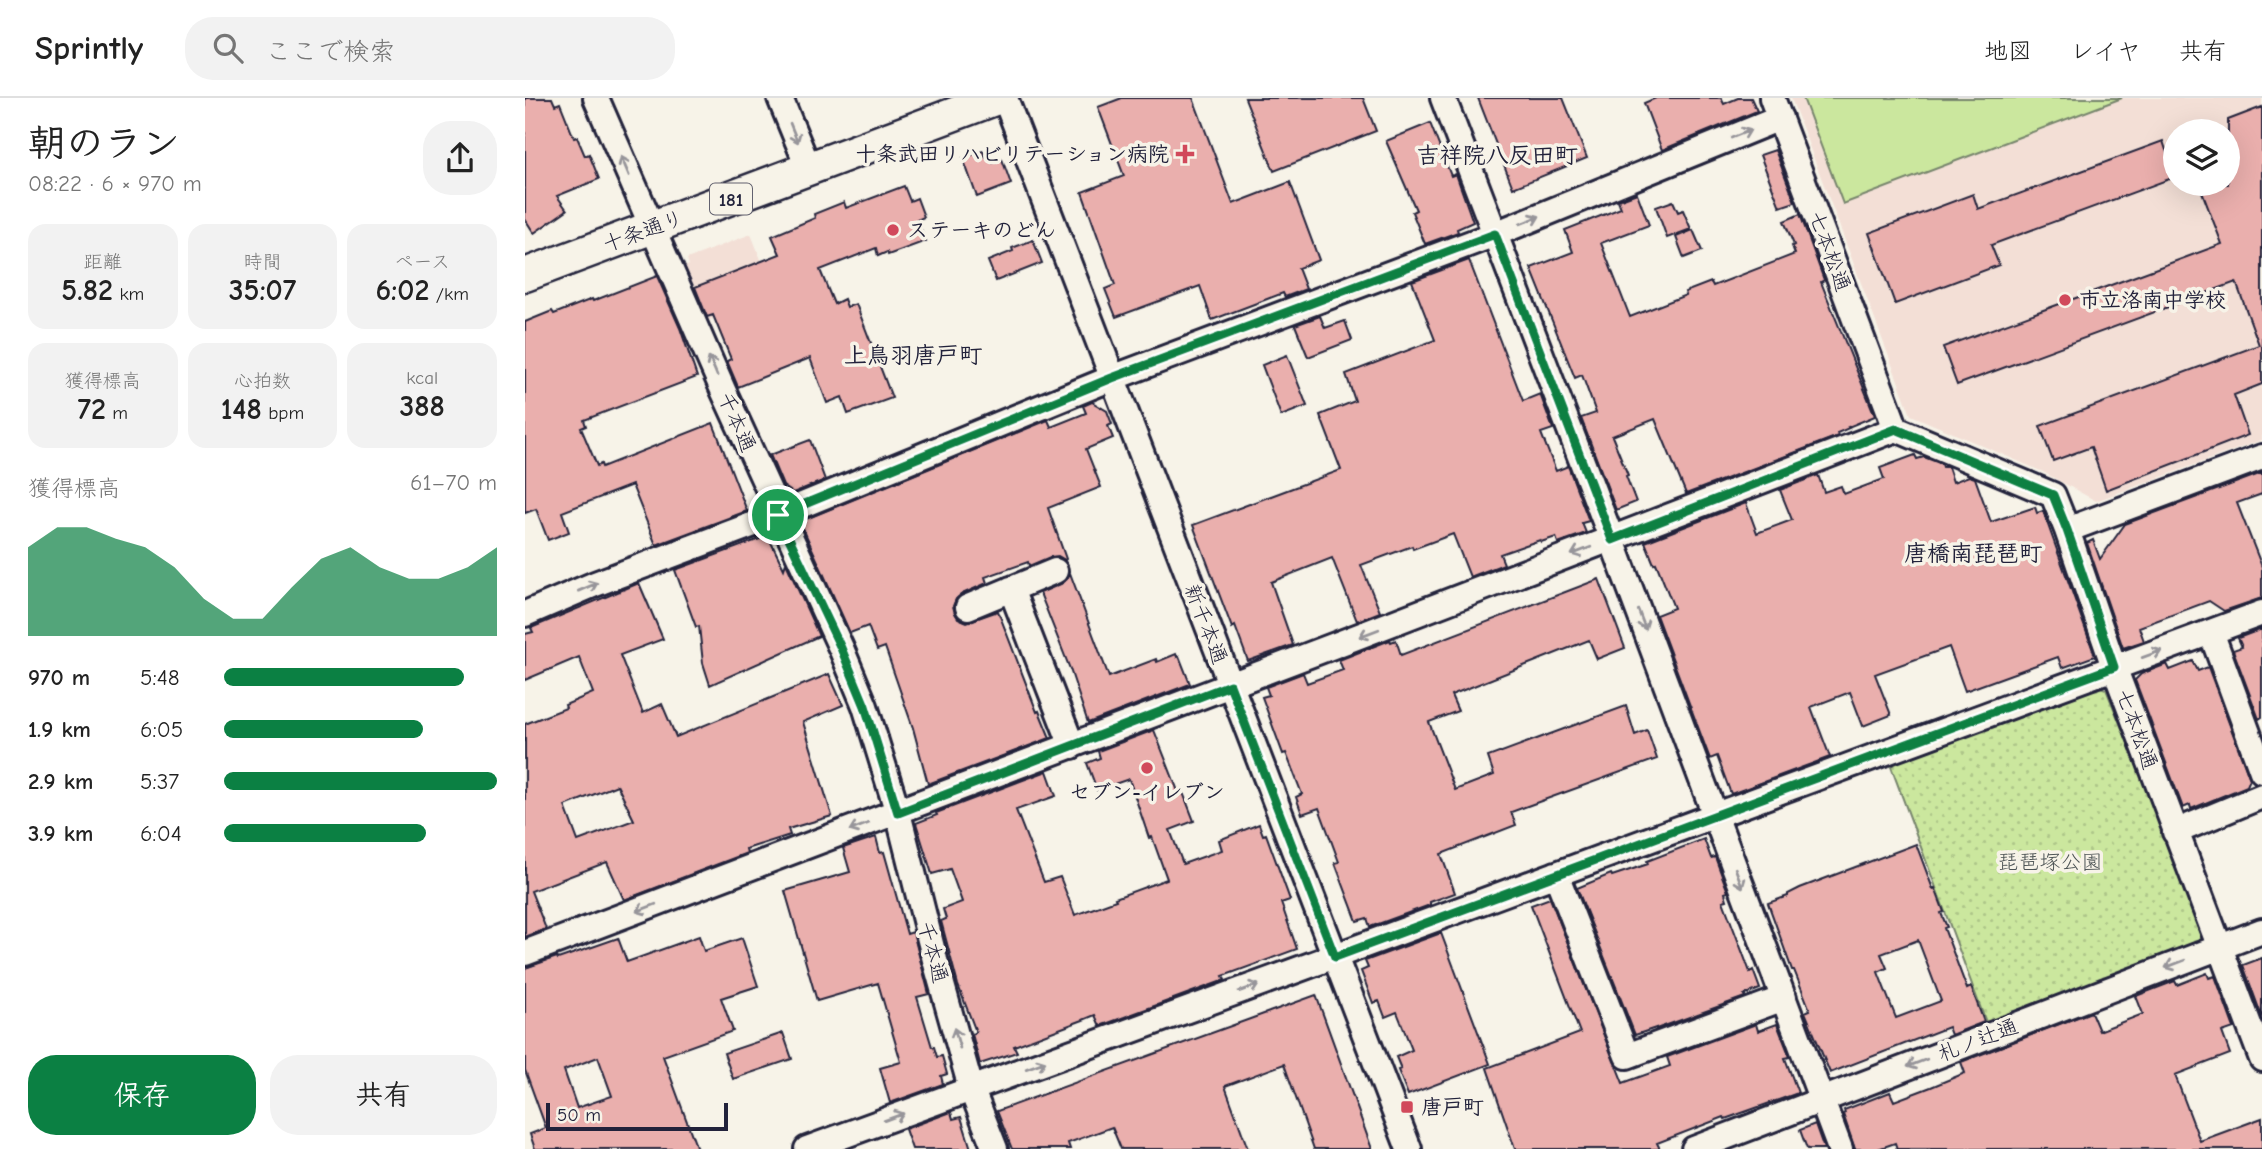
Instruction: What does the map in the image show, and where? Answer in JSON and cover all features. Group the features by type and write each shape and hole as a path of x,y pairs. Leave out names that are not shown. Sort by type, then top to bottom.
{"main road":[{"name":"十条通り","path":"530,267 652,228 809,169 962,104 997,98"}],"street":[{"name":"千本通","path":"596,98 778,515 841,648 865,706 898,813 971,1088 995,1149"},
{"path":"780,98 809,169"},
{"name":"新千本通","path":"1005,98 1409,1149"},
{"path":"1443,98 1840,1149"},
{"path":"525,614 608,579 778,515 1112,378 1495,234 1776,108"},
{"name":"七本松通","path":"1776,108 1896,429 2053,495 2175,832 2262,1059"},
{"path":"525,953 898,813 1896,429"},
{"path":"2067,530 2262,457"},
{"path":"968,607 1055,571"},
{"path":"1011,589 1072,746"},
{"path":"807,1149 1335,957 2262,613"},
{"path":"2211,632 2262,771"},
{"path":"2175,832 2262,796"},
{"path":"1556,874 1627,1056 1784,998"},
{"name":"札ノ辻通","path":"1694,1149 2262,931"}],"shaded area":[{"name":"市立洛南中学校","path":"1791,98 2262,98 2262,440 2096,501 2043,472 1911,415"},
{"path":"751,234 775,295 704,322 683,268 689,265 687,259"}],"green space":[{"path":"1803,98 2122,98 1843,204"},
{"name":"琵琶塚公園","path":"2095,685 2106,689 2204,931 2200,942 1987,1025 1889,761"}],"building":[{"path":"525,98 552,98 555,105 560,103 574,138 577,137 585,156 589,154 599,179 557,196 567,210 534,233 525,219"},
{"name":"十条武田リハビリテーション病院","path":"1122,98 1193,98 1233,204 1290,182 1319,260 1298,268 1306,289 1285,297 1283,293 1212,320 1200,286 1116,317 1105,289 1115,285 1082,192 1124,176 1098,107"},
{"path":"1245,98 1363,98 1376,131 1274,171"},
{"path":"1478,98 1563,98 1587,158 1513,188"},
{"path":"1656,98 1721,98 1724,104 1738,98 1751,98 1757,111 1662,150 1644,103"},
{"path":"2262,107 2262,384 2234,395 2248,435 2106,490 2091,447 2053,461 2040,426 2259,345 2236,282 1957,385 1943,347 2222,244 2204,196 2240,196 2240,119 2231,119"},
{"path":"1430,123 1451,176 1456,174 1473,222 1457,229 1458,232 1425,244 1412,212 1416,210 1386,141"},
{"path":"2163,141 2163,181 1991,245 1999,265 1895,304 1869,233 1973,194 1978,209"},
{"path":"1775,150 1795,202 1780,207 1760,155"},
{"path":"983,151 985,157 990,155 993,163 1002,159 1011,184 977,197 963,158"},
{"path":"904,186 910,201 917,198 924,217 917,220 926,241 888,255 887,252 878,256 876,248 820,270 834,304 844,299 847,307 856,304 892,398 848,414 842,397 827,403 810,358 738,387 727,361 731,359 713,315 707,317 695,287 780,254 772,236 815,218 814,214 844,202 846,208"},
{"path":"1637,193 1649,225 1601,243 1630,317 1711,282 1713,286 1795,254 1784,221 1800,214 1824,280 1821,282 1875,416 1848,427 1837,433 1838,436 1686,494 1655,419 1612,436 1636,502 1616,510 1581,418 1596,413 1582,375 1575,378 1531,268 1573,252 1565,230 1621,208 1618,200"},
{"path":"1673,201 1678,212 1683,210 1691,229 1667,238 1656,207"},
{"path":"1693,230 1702,251 1684,258 1676,237"},
{"path":"1033,240 1042,263 996,281 988,261"},
{"path":"1469,260 1523,401 1540,394 1553,429 1541,433 1556,471 1568,466 1589,521 1582,523 1586,533 1558,543 1556,537 1541,542 1540,540 1500,554 1504,564 1470,577 1453,534 1361,565 1380,612 1357,621 1332,558 1271,582 1293,645 1248,661 1235,626 1232,628 1193,525 1341,470 1320,415 1355,401 1346,374 1435,340 1412,281"},
{"path":"657,276 680,328 697,377 584,420 586,426 581,428 597,466 601,464 602,467 713,423 747,511 656,545 632,485 562,512 569,532 548,540 536,509 525,513 525,322 552,311 554,314 592,299 593,301"},
{"path":"1320,316 1325,328 1345,321 1352,340 1308,357 1295,325"},
{"path":"1287,355 1307,406 1281,416 1262,365"},
{"path":"1092,402 1107,411 1112,424 1108,426 1113,438 1086,449 1101,487 1048,508 1066,559 1050,557 1029,566 1028,562 985,577 987,583 962,594 953,606 958,618 967,622 998,611 1037,712 1039,711 1050,738 928,784 913,728 885,647 877,650 868,626 850,633 801,521 1048,420 1051,427 1086,413 1083,406"},
{"path":"810,440 825,480 793,493 783,486 770,455"},
{"path":"1915,455 1917,459 1924,457 1948,467 1953,482 1969,476 1975,478 1991,522 2035,507 2037,513 2043,511 2095,656 2062,668 2058,657 1965,691 1949,647 1875,674 1891,715 1863,726 1850,692 1811,707 1830,757 1731,794 1717,756 1710,759 1656,615 1674,608 1645,542 1746,503 1757,533 1792,520 1780,490 1818,475 1824,492 1841,486 1844,494 1884,479 1880,468"},
{"path":"2262,473 2262,494 2237,503 2262,567 2262,598 2224,611 2209,601 2139,627 2144,641 2123,648 2087,543 2093,540 2100,559 2125,524"},
{"path":"768,536 784,569 786,563 819,636 710,685 703,663 699,626 696,627 675,570"},
{"path":"1070,573 1109,677 1176,654 1190,684 1088,723 1040,593 1061,584"},
{"path":"1599,579 1625,648 1597,659 1589,640 1451,695 1458,711 1429,722 1455,790 1494,775 1488,757 1626,706 1635,735 1647,730 1657,759 1511,812 1516,825 1441,854 1455,893 1370,927 1367,918 1357,921 1335,863 1339,862 1319,808 1302,814 1296,797 1302,794 1286,753 1283,754 1262,697 1269,695 1266,687 1303,673 1307,683 1343,670 1339,660 1390,640 1396,640 1401,655"},
{"path":"639,583 663,639 620,655 643,713 662,704 676,737 829,674 843,705 803,722 832,816 788,829 790,835 746,849 747,853 624,900 607,862 531,891 546,929 525,937 525,724 566,708 565,705 593,693 579,657 525,680 525,634 533,632 531,628","holes":["617,785 634,820 578,841 565,806"]},
{"path":"2262,629 2262,717 2259,719 2233,650 2242,647 2238,638"},
{"path":"2193,661 2198,671 2208,667 2250,779 2247,786 2191,809 2190,805 2183,808 2135,680 2141,674 2167,664 2170,670"},
{"path":"1154,730 1178,791 1182,790 1194,821 1170,830 1183,864 1222,850 1219,840 1259,824 1263,835 1266,834 1290,900 1281,903 1297,949 1223,976 1225,980 1100,1026 1095,1015 1014,1046 1017,1052 980,1064 972,1034 976,1032 958,985 941,921 946,919 943,909 962,902 950,869 932,874 916,823 1047,771 1056,796 1016,810 1044,882 1060,877 1075,915 1116,900 1115,898 1167,879 1152,837 1149,838 1129,779 1097,790 1087,763 1100,758 1098,751"},
{"path":"876,837 880,853 884,852 907,934 913,932 929,994 917,997 932,1047 937,1057 942,1056 947,1074 941,1076 943,1084 890,1103 880,1068 901,1062 878,983 817,1001 785,891 850,872 843,848"},
{"path":"1704,839 1711,858 1715,857 1728,892 1725,893 1727,900 1723,901 1750,972 1753,970 1760,989 1744,995 1745,997 1635,1035 1577,888 1611,874 1612,876 1648,864 1647,861"},
{"path":"1916,844 1944,912 1941,913 1947,927 1944,928 1967,989 1971,987 1984,1022 1951,1035 1948,1027 1830,1073 1805,1012 1810,1010 1792,970 1768,903 1788,896 1800,888","holes":["1918,940 1941,1001 1896,1018 1878,972 1887,968 1881,954"]},
{"path":"1550,898 1623,1083 1670,1066 1667,1057 1756,1024 1758,1031 1777,1024 1790,1057 1785,1058 1798,1093 1725,1119 1724,1117 1657,1143 1660,1149 1515,1149 1487,1068 1580,1033 1531,905"},
{"path":"1441,933 1490,1064 1408,1095 1396,1057 1412,1050 1397,1012 1385,1017 1379,1001 1373,1003 1361,971 1368,968 1365,961"},
{"path":"699,936 704,951 742,938 758,986 721,998 733,1031 663,1056 697,1149 535,1149 530,1134 546,1128 525,1070 525,968 618,938 627,962","holes":["598,1057 612,1096 577,1108 564,1070"]},
{"path":"2262,958 2262,1017 2243,965"},
{"path":"2207,973 2209,978 2215,976 2234,1028 2222,1032 2230,1054 2175,1075 2200,1141 2262,1118 2262,1149 1897,1149 1895,1143 1878,1149 1855,1149 1844,1110 1890,1092 1894,1101 1931,1087 1965,1073 1961,1062 2091,1012 2099,1031 2143,1014 2136,996 2175,981 2177,985"},
{"path":"1316,995 1372,1149 1314,1149 1284,1064 1225,1086 1248,1149 1121,1149 1112,1127 1068,1143 1070,1149 1012,1149 997,1111"},
{"path":"783,1033 792,1059 733,1079 724,1053"},
{"path":"951,1112 953,1119 961,1117 971,1149 912,1149 905,1129"},
{"path":"1815,1124 1824,1149 1807,1149 1800,1130"}],"place":[{"name":"十条武田リハビリテーション病院","path":"1185,154"},
{"name":"ステーキのどん","path":"893,230"},
{"name":"市立洛南中学校","path":"2065,300"},
{"name":"セブン-イレブン","path":"1147,768"},
{"name":"唐戸町","path":"1407,1107"}],"district":[{"name":"吉祥院八反田町","path":"1497,155"},
{"name":"上鳥羽唐戸町","path":"913,355"},
{"name":"唐橋南琵琶町","path":"1973,553"}],"route":[{"path":"1495,234 1612,540 1896,429 2053,495 2114,667 1335,957 1230,685 898,813 865,706 841,648 778,515 1112,378 1495,234"}]}
